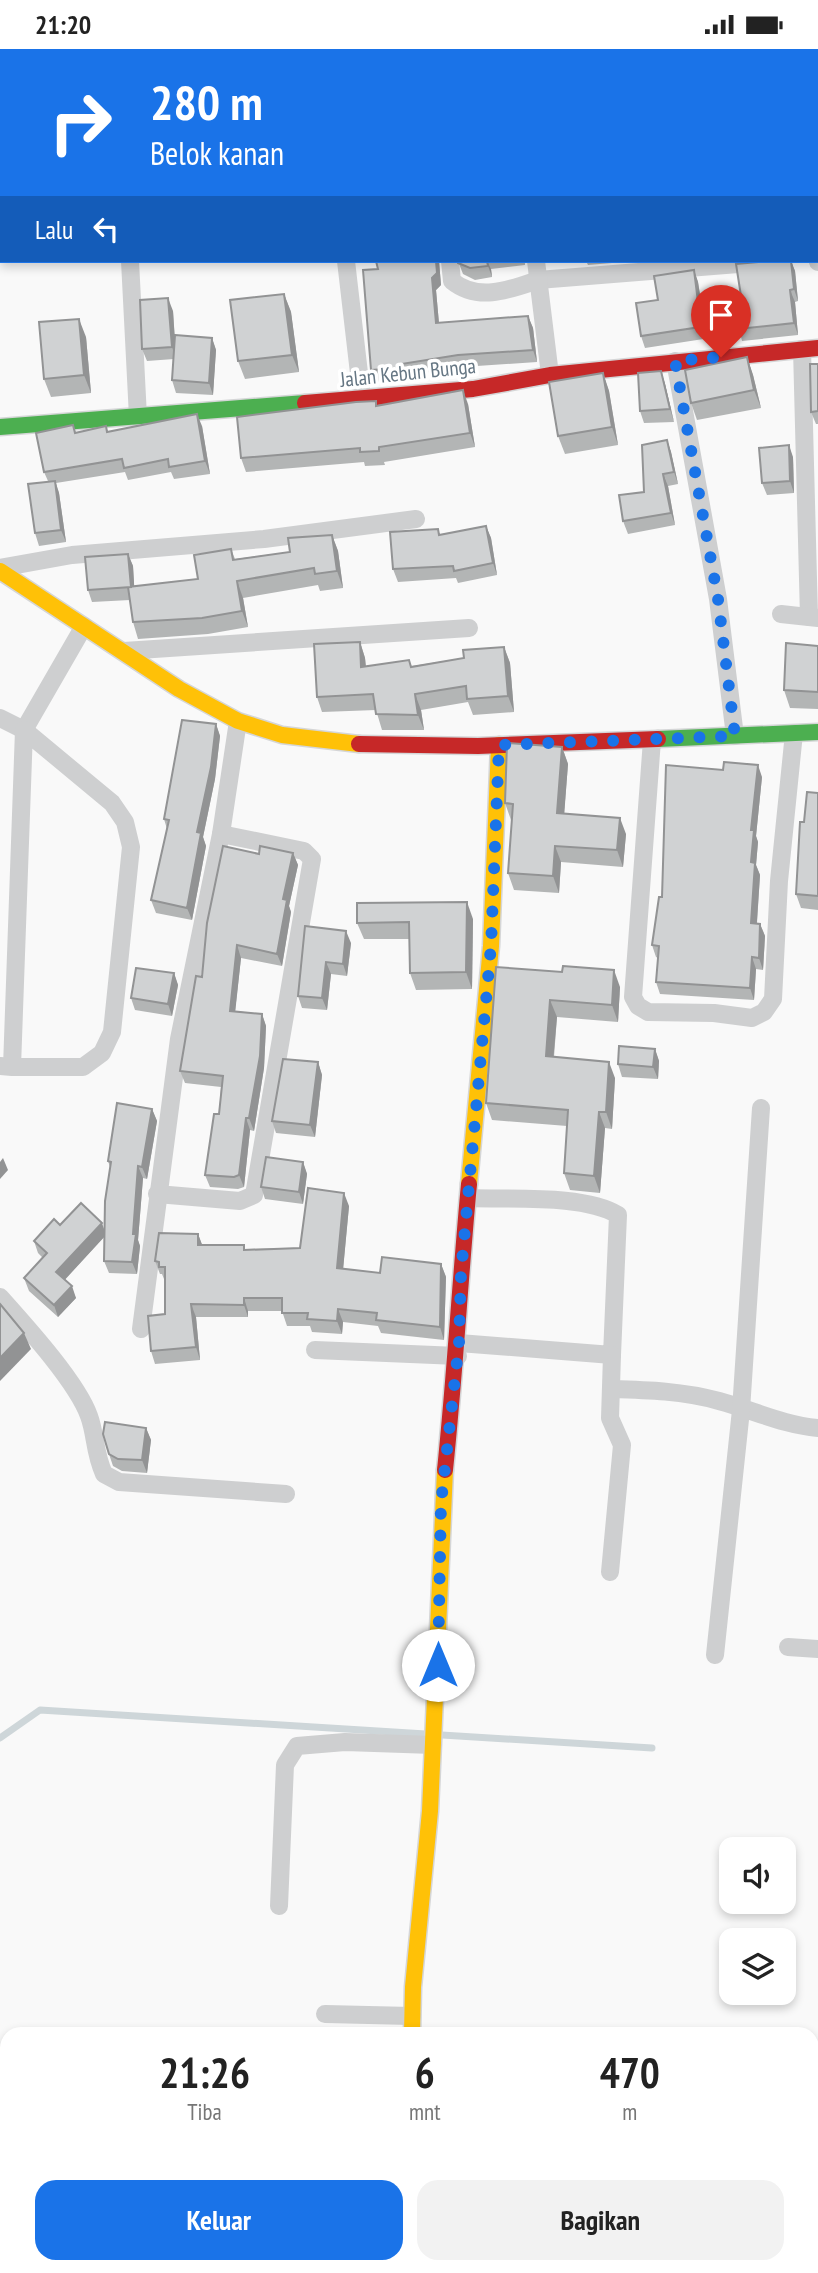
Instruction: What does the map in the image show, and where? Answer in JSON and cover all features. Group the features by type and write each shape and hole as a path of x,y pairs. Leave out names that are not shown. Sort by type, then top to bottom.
{"street":[{"path":"130,263 138,417"},
{"path":"346,263 362,399"},
{"path":"450,263 452,281 473,294 506,291 538,280 622,268 733,263"},
{"path":"537,263 550,375"},
{"path":"781,614 813,617 810,348"},
{"name":"Jalan Kebun Bunga","path":"0,427 473,389 550,375 810,348"},
{"path":"675,361 718,599 735,736"},
{"path":"0,570 72,555 264,539 415,519"},
{"path":"0,570 179,689 238,720 282,735 342,744 499,745 818,732"},
{"path":"0,718 24,730 112,803 125,822 131,847 112,1032 102,1053 83,1067 6,1067 7,961 24,730 84,626"},
{"path":"124,651 469,628"},
{"path":"141,1329 178,1039 221,834 238,720"},
{"path":"652,740 633,997 638,1006 648,1012 714,1013 752,1018 764,1012 773,999 779,881 793,733"},
{"path":"325,2014 412,2025 438,1665 441,1503 459,1349 461,1273 491,946 499,745"},
{"path":"157,1194 240,1201 254,1195 312,859 304,851 221,834"},
{"path":"715,1655 741,1410 761,1108"},
{"path":"469,1198 594,1206 618,1215 611,1425 622,1445 610,1572"},
{"path":"0,1297 62,1373 89,1416 94,1453 104,1474 119,1482 286,1494"},
{"path":"316,1350 459,1349 612,1355"},
{"path":"611,1389 663,1390 697,1395 795,1426 818,1428"},
{"path":"788,1647 818,1649"},
{"path":"279,1906 285,1765 291,1752 297,1746 345,1742 433,1743"}],"building":[{"path":"376,263 436,263 437,273 432,278 436,323 528,316 533,350 458,355 401,364 401,368 371,370 363,270 378,269"},
{"path":"458,263 487,263 488,266 470,268"},
{"path":"791,263 794,289 790,290 794,323 738,329 737,325 707,329 707,326 641,336 636,303 658,300 654,276 694,270 698,302 741,296 736,264"},
{"path":"284,294 292,355 238,361 230,300"},
{"path":"168,298 172,347 142,349 140,300"},
{"path":"79,319 84,375 44,379 39,322"},
{"path":"175,335 212,338 209,383 172,380"},
{"path":"747,357 754,390 691,403 685,370"},
{"path":"810,364 818,364 818,411 811,412"},
{"path":"661,371 670,409 640,411 638,373"},
{"path":"603,373 612,427 558,436 549,382"},
{"path":"463,390 470,433 379,447 379,451 360,452 360,448 241,458 237,417 356,402 376,401 376,406"},
{"path":"197,414 205,461 169,467 168,459 124,468 122,459 44,472 36,433 73,425 75,433 106,426 107,432"},
{"path":"667,440 674,472 663,474 671,513 623,521 619,495 644,492 642,445"},
{"path":"789,445 790,481 762,483 759,448"},
{"path":"55,481 61,530 35,533 28,484"},
{"path":"486,526 493,563 454,571 453,566 393,569 390,532 438,529 439,535"},
{"path":"332,535 337,571 315,574 314,568 237,581 242,611 202,618 133,622 128,587 198,579 194,555 231,549 233,560 290,552 288,538"},
{"path":"128,554 131,587 88,590 85,557"},
{"path":"360,642 361,667 409,660 411,667 464,658 463,650 504,647 508,696 467,699 466,686 415,694 418,715 376,714 373,694 317,697 314,644"},
{"path":"786,643 818,646 818,692 784,690"},
{"path":"182,720 216,724 211,767 197,832 201,833 187,908 151,900 169,820 164,819"},
{"path":"507,743 562,747 557,813 620,818 617,850 555,846 553,876 508,873 513,804 505,803"},
{"path":"724,762 758,765 751,830 754,830 751,862 755,863 751,923 760,924 759,958 752,957 750,988 656,982 659,946 652,945 659,897 662,897 666,765 723,770"},
{"path":"807,792 818,793 818,896 796,894 800,822 804,822"},
{"path":"223,846 259,854 260,846 293,853 283,899 287,900 277,954 237,945 230,1011 262,1014 260,1056 249,1118 246,1118 239,1175 234,1177 205,1175 214,1114 219,1114 223,1076 180,1071 196,976 202,977 207,923"},
{"path":"467,902 466,972 410,973 409,922 357,923 357,903"},
{"path":"305,926 346,931 343,964 326,962 322,998 298,996"},
{"path":"563,966 614,970 612,1005 550,1000 546,1056 609,1062 606,1112 599,1112 594,1176 564,1173 568,1110 486,1103 496,967 562,972"},
{"path":"136,968 174,973 168,1004 131,998"},
{"path":"619,1046 655,1049 653,1067 618,1064"},
{"path":"283,1059 318,1062 310,1125 272,1121"},
{"path":"117,1103 152,1109 142,1167 138,1166 133,1234 136,1234 132,1262 104,1261 105,1201 111,1162 108,1161"},
{"path":"266,1157 303,1162 299,1192 261,1187"},
{"path":"308,1188 344,1193 337,1268 380,1273 382,1257 441,1264 440,1327 376,1320 377,1313 338,1309 337,1321 307,1319 308,1313 282,1313 282,1298 244,1298 244,1305 191,1304 196,1347 151,1351 148,1316 165,1314 165,1267 159,1267 159,1262 155,1261 159,1233 198,1234 198,1245 244,1245 244,1250 300,1248"},
{"path":"81,1203 102,1223 56,1272 72,1286 54,1305 24,1278 47,1253 34,1241 54,1219 60,1225"},
{"path":"0,1304 24,1333 0,1358"},
{"path":"105,1422 146,1428 142,1460 118,1459 109,1454 103,1434"}],"waterway":[{"path":"0,1738 40,1710 652,1748"}],"traffic: fast":[{"path":"0,427 305,403"},
{"path":"658,739 818,732"}],"traffic: slow":[{"path":"0,571 179,689 238,721 282,735 359,744"},
{"path":"469,1184 491,946 499,745"},
{"path":"412,2027 413,1987 430,1811 445,1470"}],"traffic: jam":[{"path":"305,403 473,389 550,375 818,348"},
{"path":"359,744 478,746 658,739"},
{"path":"445,1470 469,1184"}],"route":[{"path":"438,1665 441,1503 459,1343 461,1273 491,946 499,745 735,736 718,599 675,361 721,357"}]}
